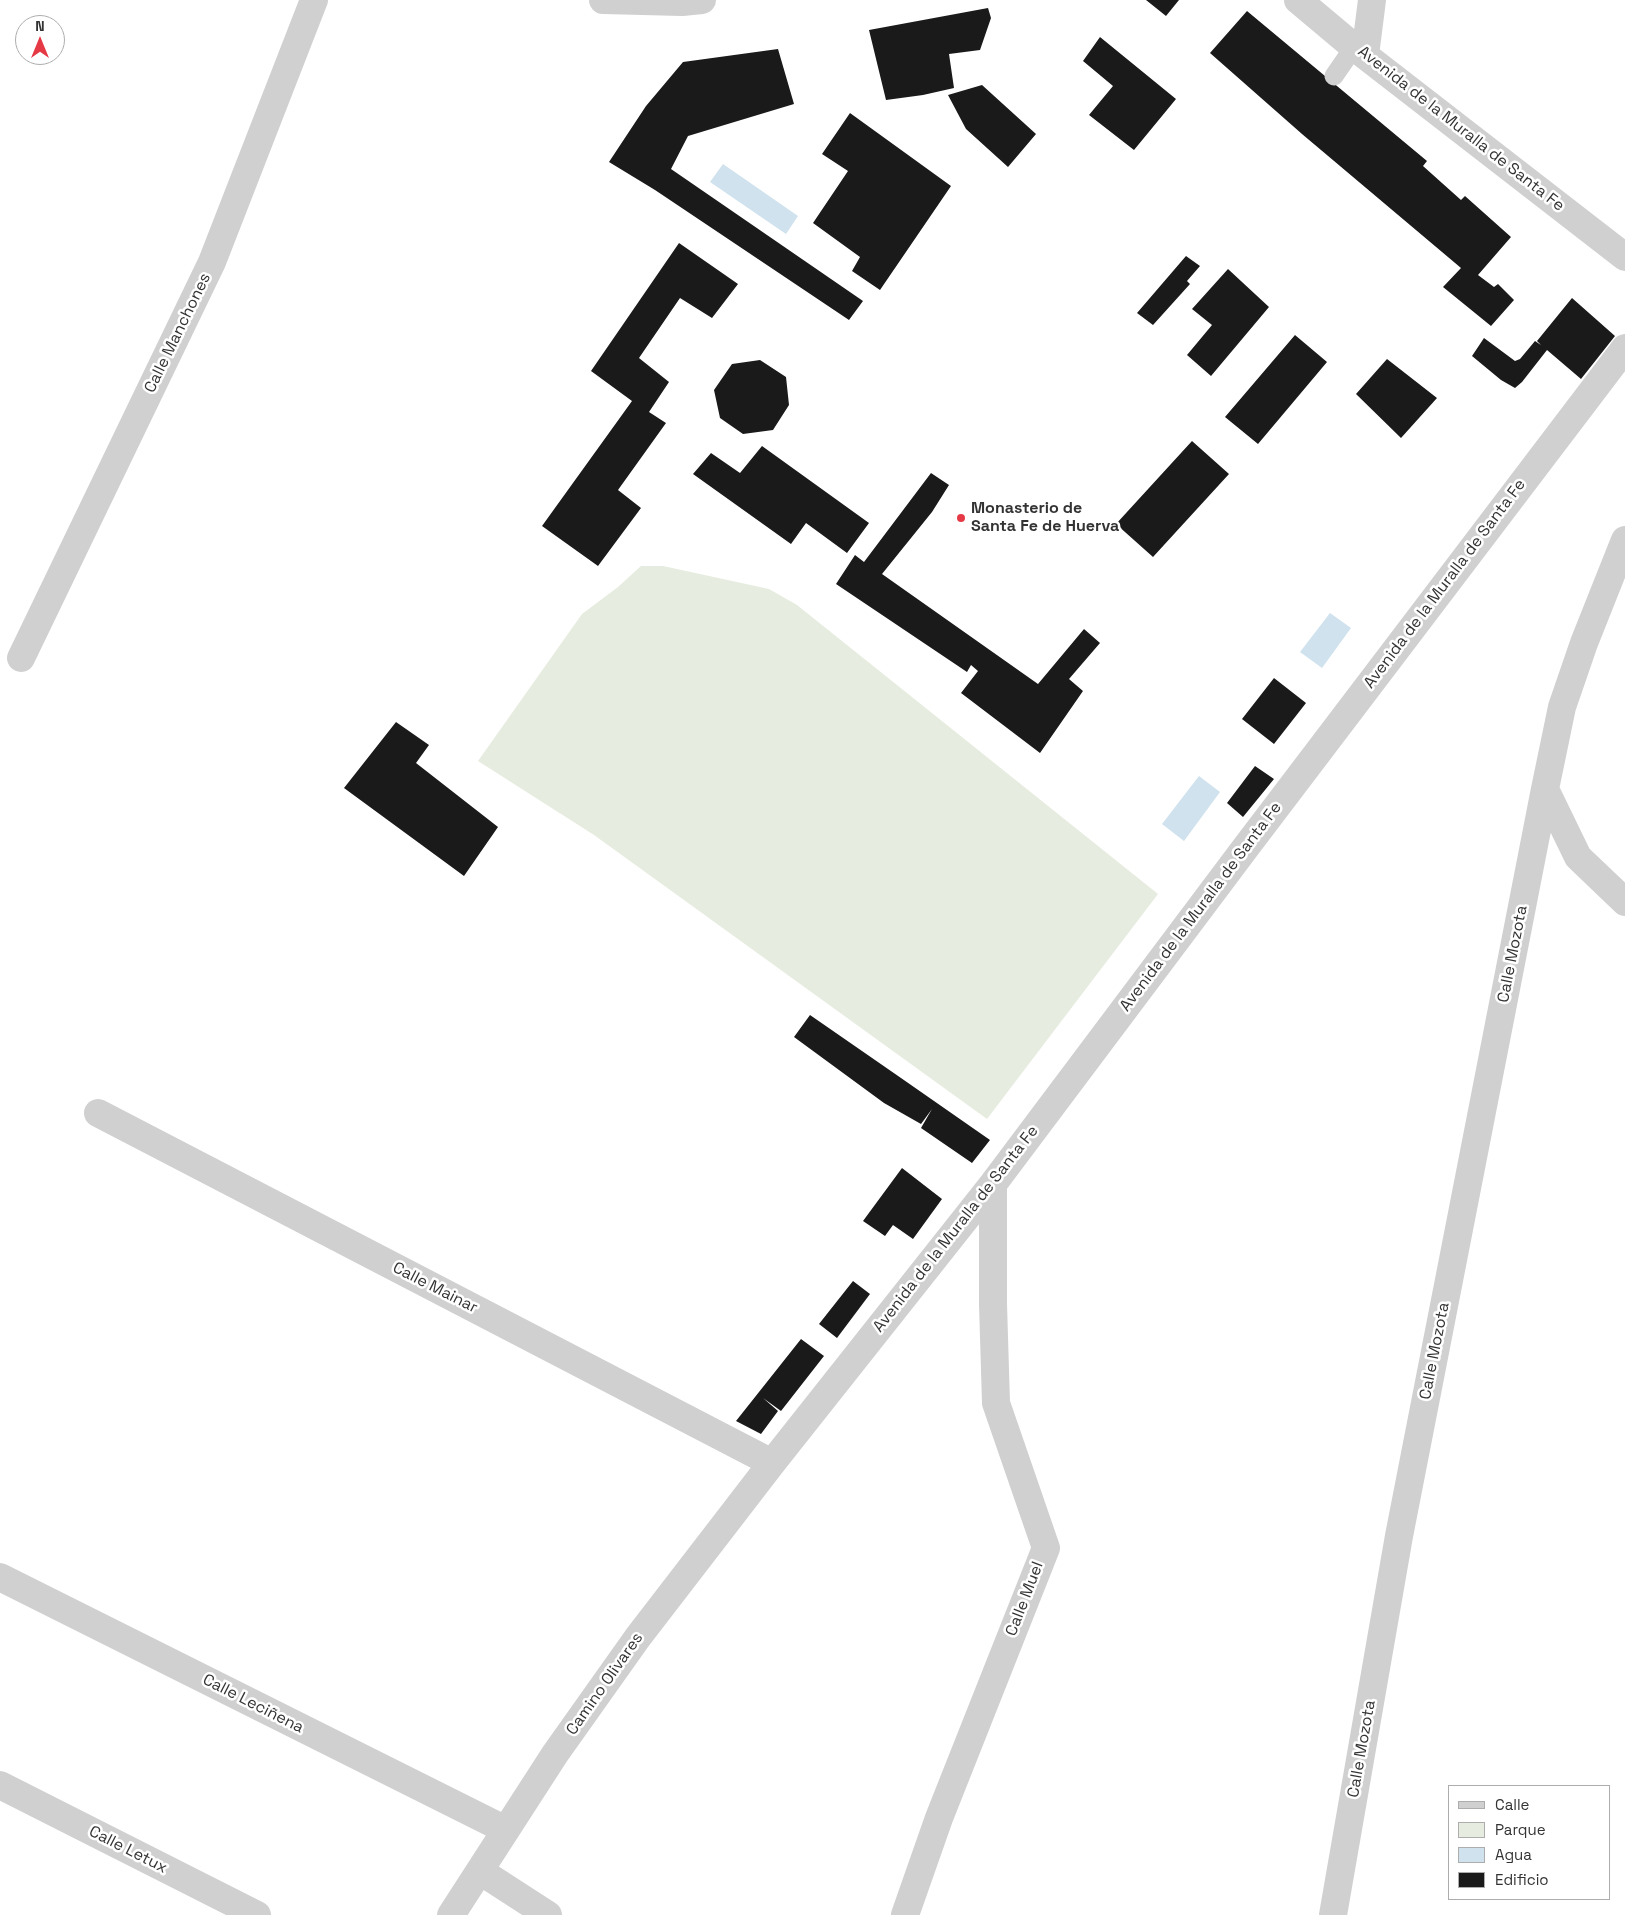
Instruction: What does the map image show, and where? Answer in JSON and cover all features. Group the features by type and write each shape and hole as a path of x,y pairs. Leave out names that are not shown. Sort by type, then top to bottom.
{"street":[{"name":"Calle Manchones","path":"22,658 212,262 314,0"},
{"path":"603,0 682,2 702,0"},
{"name":"Avenida de la Muralla de Santa Fe","path":"1298,0 1360,51 1625,257"},
{"path":"1360,51 1372,0"},
{"name":"Avenida de la Muralla de Santa Fe","path":"772,1462 994,1184 1246,847 1625,348"},
{"name":"Calle Mozota","path":"1333,1915 1399,1536 1562,707 1584,643 1625,540"},
{"path":"1545,789 1578,858 1625,902"},
{"name":"Calle Mainar","path":"98,1113 772,1462"},
{"name":"Calle Muel","path":"905,1915 939,1818 1046,1548 996,1403 992,1304 994,1184"},
{"name":"Camino Olivares","path":"451,1915 555,1754 638,1637 772,1462"},
{"name":"Calle Leciñena","path":"0,1577 506,1830"},
{"name":"Calle Letux","path":"0,1785 257,1915"},
{"path":"480,1871 548,1915"}],"lane":[{"path":"1334,76 1360,51"}],"green space":[{"path":"641,566 663,566 769,589 797,605 1158,894 987,1119 594,835 478,761 582,614 618,587"}],"water":[{"path":"723,164 798,216 786,234 710,182"},
{"path":"1330,613 1351,628 1322,668 1300,652"},
{"path":"1199,776 1220,792 1184,841 1162,824"}],"building":[{"path":"1146,0 1179,0 1166,16"},
{"path":"988,8 991,18 980,50 949,54 954,88 923,95 886,100 869,30"},
{"path":"1247,11 1427,161 1423,166 1461,200 1465,196 1511,237 1478,275 1494,287 1498,284 1514,300 1491,326 1443,287 1461,268 1302,134 1210,53"},
{"path":"1100,37 1176,99 1134,150 1089,115 1113,86 1083,61"},
{"path":"778,49 794,104 688,136 671,169 863,301 849,320 655,190 609,162 646,106 683,62"},
{"path":"982,85 1036,134 1008,167 966,129 948,95"},
{"path":"850,113 951,186 880,290 852,271 860,257 813,223 848,171 822,154"},
{"path":"679,243 738,284 712,318 680,298 639,358 669,382 649,412 666,423 618,490 641,508 598,566 542,526 632,401 591,371"},
{"path":"1186,256 1200,266 1187,281 1190,284 1153,325 1137,313"},
{"path":"1228,269 1269,307 1211,376 1187,355 1212,325 1192,309"},
{"path":"1572,298 1615,336 1581,379 1547,350 1515,388 1501,380 1472,356 1484,338 1515,361 1520,359 1535,341 1541,345 1537,341"},
{"path":"1295,335 1327,362 1258,444 1225,417"},
{"path":"1387,359 1437,398 1401,438 1356,394"},
{"path":"760,360 786,377 789,405 773,430 743,434 720,418 714,390 732,364"},
{"path":"1192,441 1229,474 1153,557 1116,524"},
{"path":"762,446 869,523 847,553 806,523 791,544 693,474 711,453 740,473"},
{"path":"931,473 949,485 932,512 882,574 1038,684 1084,629 1100,643 1069,679 1083,691 1040,753 961,693 978,671 971,665 967,672 836,584 855,555 864,562"},
{"path":"1274,678 1306,703 1274,744 1242,719"},
{"path":"396,722 429,745 416,763 498,827 464,876 344,788"},
{"path":"1255,766 1274,779 1243,817 1227,803"},
{"path":"810,1015 990,1140 972,1163 921,1128 932,1109 921,1124 884,1103 794,1037"},
{"path":"902,1168 942,1199 913,1239 893,1225 885,1236 863,1221"},
{"path":"853,1281 870,1294 837,1338 819,1324"},
{"path":"801,1339 824,1356 781,1411 763,1398 778,1411 761,1434 736,1421"}],"place":[{"name":"Monasterio de Santa Fe de Huerva","path":"961,518"}]}
